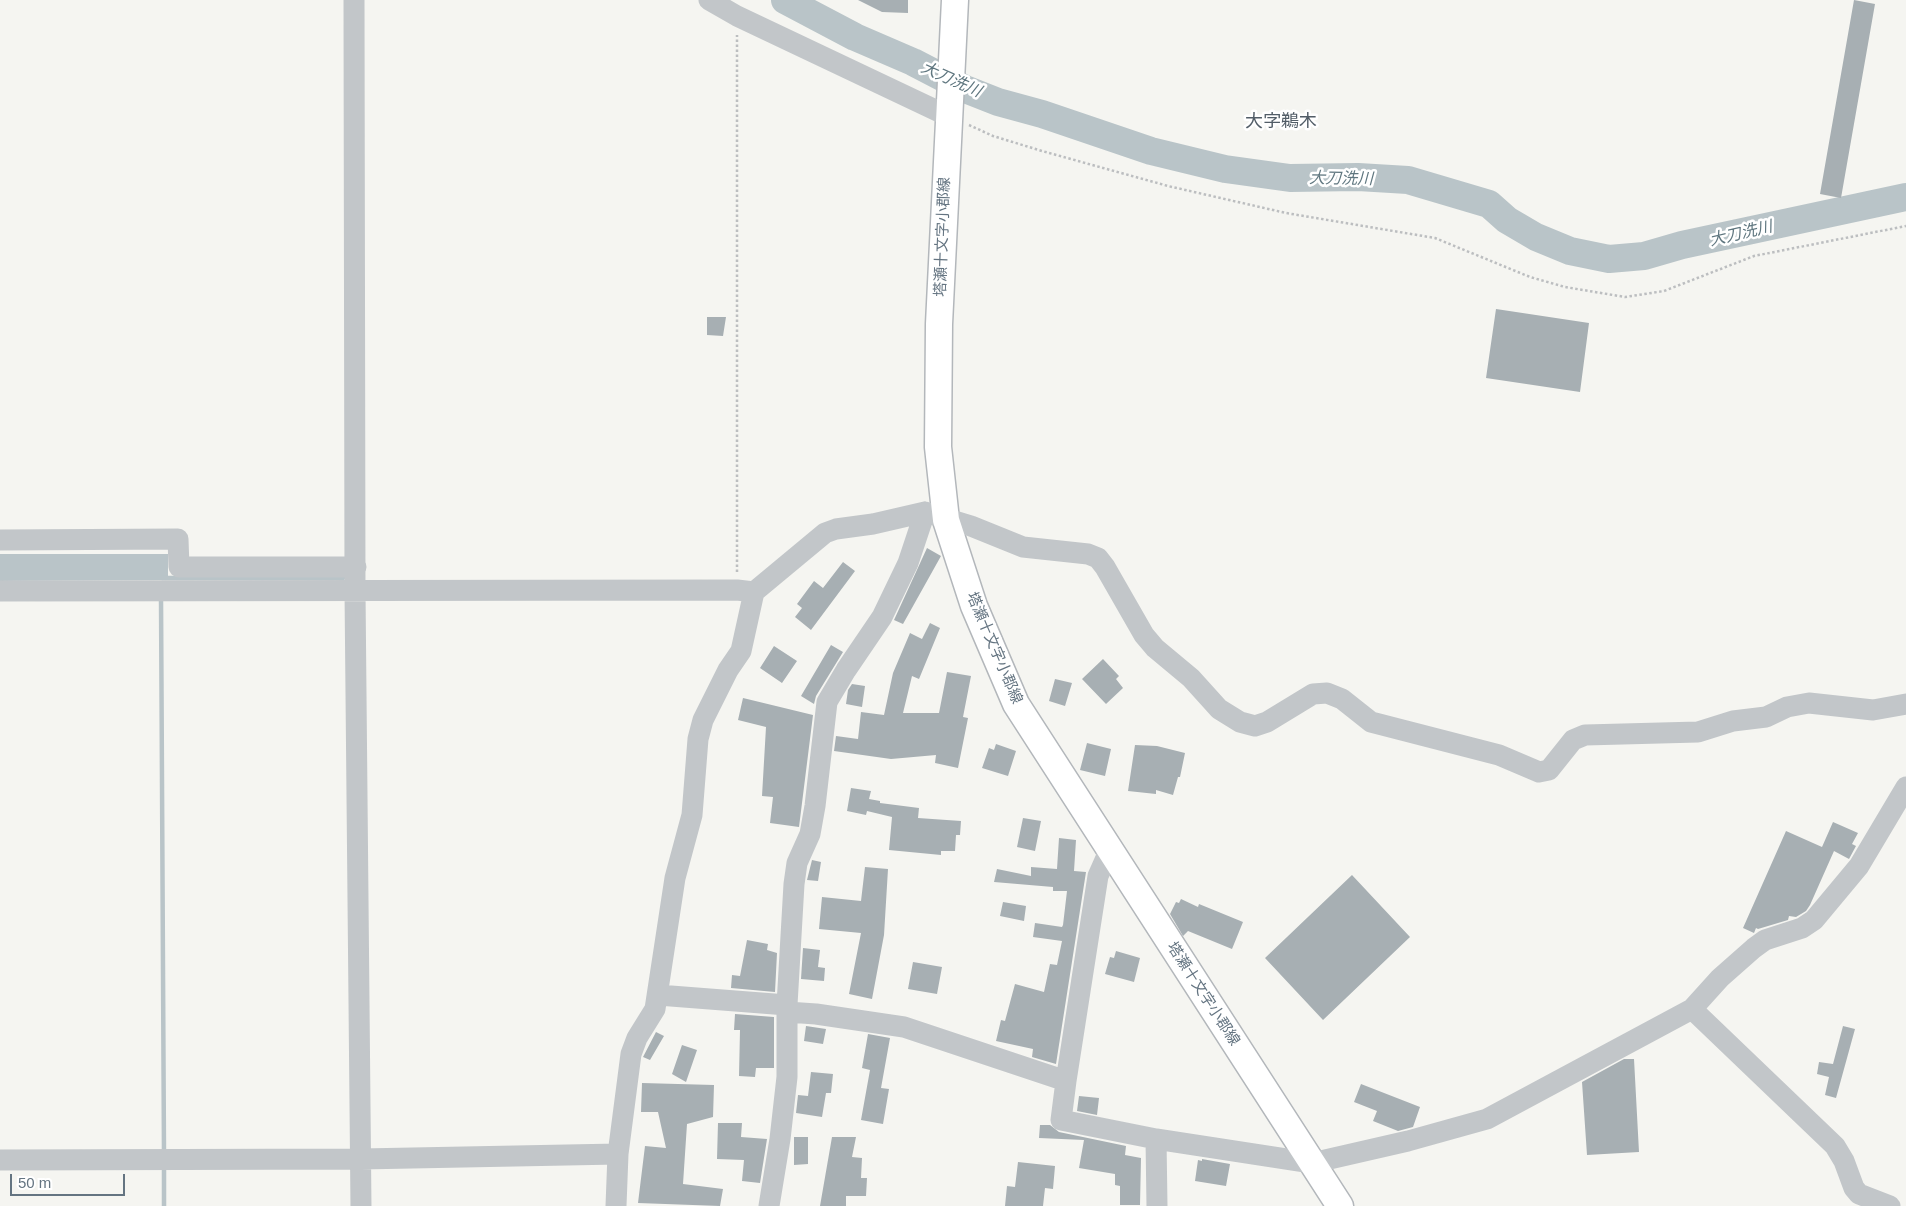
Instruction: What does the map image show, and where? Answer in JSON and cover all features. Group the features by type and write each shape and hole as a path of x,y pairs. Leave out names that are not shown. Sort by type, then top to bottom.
{"main road":[{"name":"塔瀬十文字小郡線","path":"955,0 948,112 936,516 1016,704 1340,1206"}],"street":[{"path":"354,0 361,1206"},
{"path":"710,0 737,16 948,112"},
{"path":"769,1206 780,1140 787,1077 787,1009 794,884 797,864 810,834 827,702 882,617 908,563 936,516"},
{"path":"0,591 745,591 825,533 836,529 936,516 971,526 1023,547 1088,554 1098,558 1144,635 1155,648 1191,678 1218,710 1240,722 1255,726 1267,722 1313,694 1327,693 1342,699 1371,722 1498,755 1539,772 1549,770 1573,740 1585,735 1698,732 1733,721 1766,717 1787,707 1810,703 1873,710 1906,704"},
{"path":"0,540 178,539 179,567 356,567"},
{"path":"616,1206 618,1154 631,1054 636,1038 655,1009 675,878 692,816 698,739 703,720 718,690 741,652 745,591"},
{"path":"1110,849 1098,876 1061,1120 1156,1139 1312,1163 1408,1141 1487,1119 1692,1009 1720,978 1754,948 1765,940 1802,928 1814,920 1860,866 1906,787"},
{"path":"658,994 787,1009 904,1028 1066,1081"},
{"path":"1692,1009 1835,1146 1844,1161 1854,1188 1859,1194 1890,1206"},
{"path":"1156,1139 1156,1206"},
{"path":"0,1160 361,1159 618,1154"}],"path":[{"path":"737,16 745,591"},
{"path":"948,112 993,136 1168,186 1286,213 1435,238 1530,277 1565,287 1625,297 1664,292 1754,256 1906,226"}],"shaded area":[{"path":"0,554 168,554 168,580 0,581"}],"building":[{"path":"858,0 908,0 908,13 882,12"},
{"path":"1854,0 1875,4 1841,198 1820,194"},
{"path":"1496,309 1589,323 1580,392 1486,378"},
{"path":"707,317 726,317 723,336 707,335"},
{"path":"927,548 941,556 903,624 894,620"},
{"path":"843,562 855,571 811,630 795,617 802,608 797,604 814,581 823,588"},
{"path":"930,623 940,628 919,679 912,676 903,713 939,713 947,672 971,676 963,717 968,718 958,768 935,763 936,755 891,759 834,751 836,736 858,739 861,712 884,715 893,673 910,633 922,639"},
{"path":"831,645 843,652 816,696 814,704 801,696"},
{"path":"774,646 797,661 782,683 760,668"},
{"path":"1103,659 1119,676 1116,679 1123,688 1106,704 1082,679"},
{"path":"1055,679 1072,683 1065,706 1049,701"},
{"path":"852,684 865,686 862,707 846,704 848,690"},
{"path":"743,698 813,715 799,827 770,823 773,797 762,796 766,727 738,720"},
{"path":"1087,743 1111,749 1105,776 1080,770"},
{"path":"996,744 1016,751 1008,776 982,768 989,748 994,750"},
{"path":"1135,745 1157,746 1185,753 1180,777 1178,777 1173,795 1156,790 1156,794 1128,791"},
{"path":"851,788 871,791 869,799 880,801 880,803 919,808 918,818 961,821 960,835 956,835 955,851 941,851 941,855 889,850 892,817 867,811 866,815 847,811"},
{"path":"1023,818 1041,821 1035,851 1017,847"},
{"path":"1833,822 1858,833 1852,844 1856,846 1849,859 1834,851 1806,911 1796,917 1789,916 1788,920 1756,928 1754,933 1743,928 1786,831 1822,847"},
{"path":"1059,838 1076,840 1074,871 1086,872 1056,1064 1032,1057 1033,1049 996,1041 1001,1020 1005,1021 1015,984 1044,992 1050,964 1057,965 1062,941 1033,937 1035,923 1062,927 1067,891 1053,891 1053,887 994,882 997,869 1031,876 1031,867 1057,869"},
{"path":"812,860 821,862 818,881 807,880"},
{"path":"865,867 888,869 884,935 872,999 849,994 861,933 819,929 822,897 861,901"},
{"path":"1352,875 1410,937 1323,1020 1265,958"},
{"path":"1181,899 1198,907 1199,904 1243,922 1232,949 1188,931 1183,936 1170,914 1176,902 1179,903"},
{"path":"1003,902 1026,906 1024,921 1000,916"},
{"path":"747,940 768,944 767,950 777,953 775,992 731,988 732,975 740,976"},
{"path":"803,948 820,950 818,967 825,968 824,981 801,979"},
{"path":"1116,951 1140,958 1134,982 1105,974 1110,957 1114,958"},
{"path":"913,962 942,967 937,994 908,989"},
{"path":"735,1014 774,1017 774,1068 756,1068 755,1077 739,1076 740,1030 734,1030"},
{"path":"806,1026 826,1029 823,1044 804,1041"},
{"path":"1843,1026 1855,1029 1836,1098 1825,1095 1829,1077 1817,1074 1819,1062 1833,1064"},
{"path":"656,1032 664,1036 650,1060 643,1057"},
{"path":"868,1034 890,1038 881,1088 889,1089 883,1124 861,1120 870,1070 862,1068"},
{"path":"682,1045 697,1050 686,1082 672,1074"},
{"path":"1624,1059 1634,1059 1639,1152 1587,1155 1582,1082"},
{"path":"811,1072 833,1074 831,1093 826,1093 822,1117 796,1113 798,1095 808,1096"},
{"path":"642,1083 714,1085 713,1117 687,1124 683,1184 723,1189 720,1206 638,1203 645,1146 666,1148 658,1112 641,1112"},
{"path":"1361,1084 1420,1107 1413,1127 1398,1131 1373,1121 1377,1111 1354,1102"},
{"path":"1079,1096 1099,1098 1097,1115 1077,1111"},
{"path":"718,1123 742,1123 741,1137 767,1139 760,1183 742,1181 744,1160 717,1159"},
{"path":"1040,1125 1050,1125 1059,1132 1126,1146 1125,1155 1141,1158 1140,1205 1120,1205 1120,1186 1115,1185 1115,1174 1079,1168 1084,1140 1039,1138"},
{"path":"794,1137 808,1137 808,1164 794,1165"},
{"path":"832,1137 856,1137 852,1157 862,1158 861,1178 867,1178 866,1196 846,1196 846,1206 820,1206"},
{"path":"1202,1159 1230,1164 1226,1186 1195,1181 1198,1160 1202,1161"},
{"path":"1018,1162 1055,1166 1053,1189 1045,1188 1043,1206 1005,1206 1007,1186 1015,1187"}],"waterway":[{"name":"大刀洗川","path":"785,0 855,37 913,62 965,89 998,102 1042,114 1151,151 1225,169 1290,178 1358,177 1408,180 1489,204 1507,220 1536,237 1570,251 1609,259 1644,256 1682,245 1906,197"},
{"path":"162,578 343,578"},
{"path":"161,597 164,1155"},
{"path":"164,1165 164,1206"}],"district":[{"name":"大字鵜木","path":"1281,122"}]}
